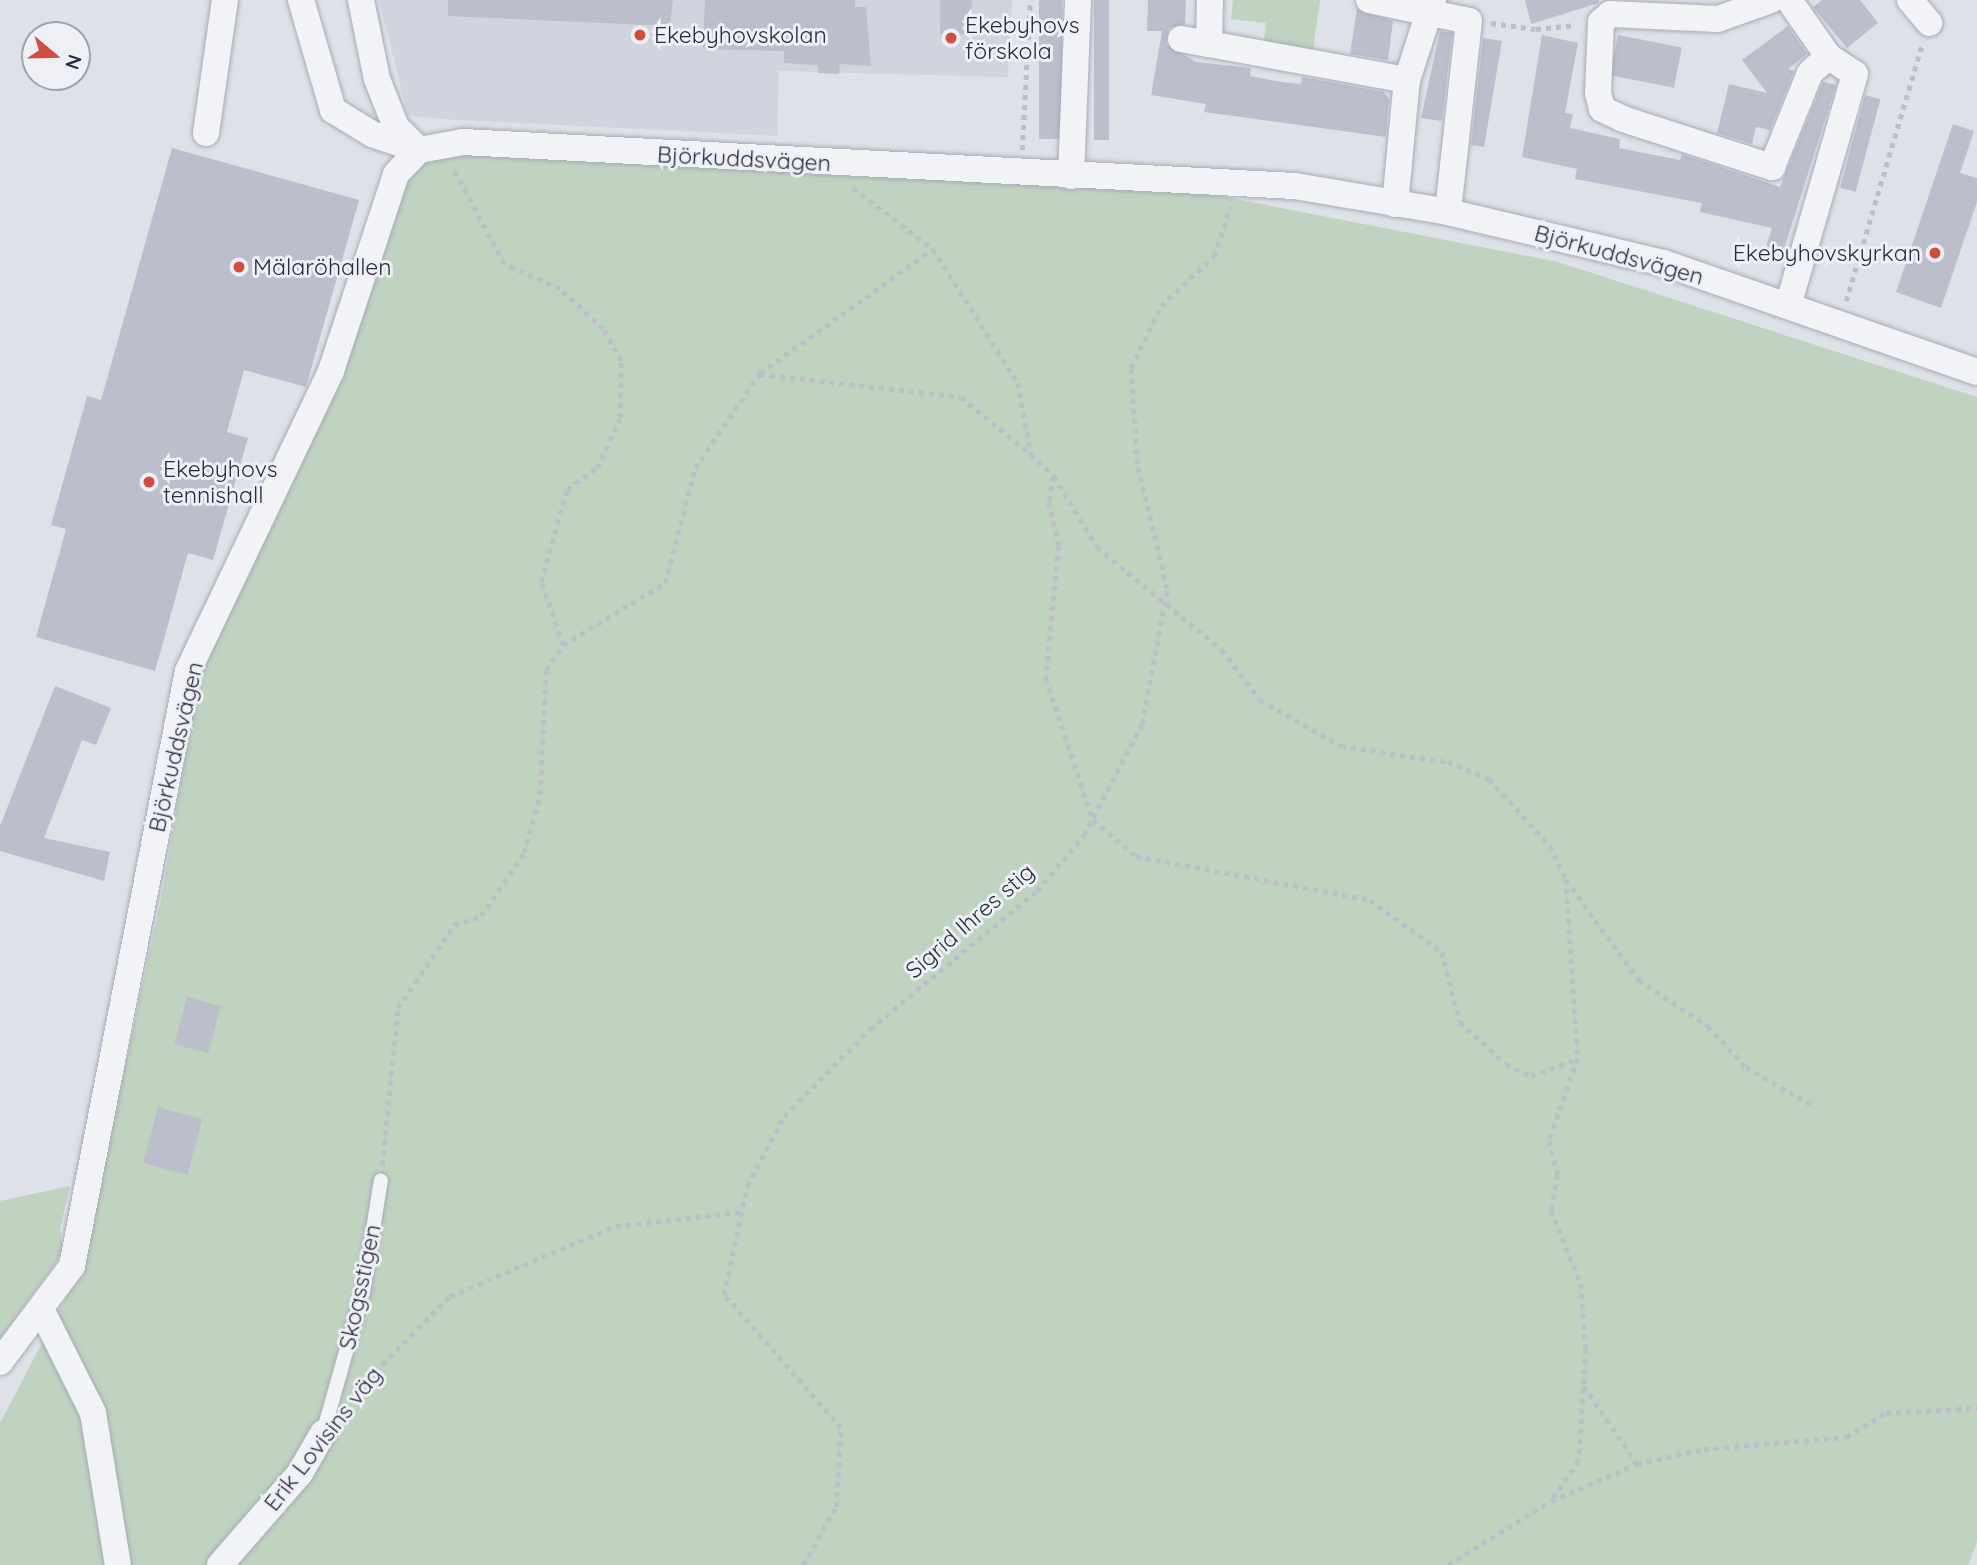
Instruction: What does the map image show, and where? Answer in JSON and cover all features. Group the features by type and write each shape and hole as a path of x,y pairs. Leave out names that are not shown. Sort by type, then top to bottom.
{"street":[{"path":"206,133 225,0"},
{"name":"Björkuddsvägen","path":"301,0 333,110 372,134 428,146 1238,183 1395,204 1448,212 1664,263 1789,303 1977,372"},
{"path":"360,0 377,79 396,127 428,146"},
{"path":"1071,176 1078,0"},
{"path":"1209,44 1210,0"},
{"path":"1369,0 1429,6 1469,21 1448,212"},
{"path":"1771,0 1718,19 1610,15 1601,22 1602,109 1772,167 1810,73 1828,56"},
{"path":"1789,0 1828,56 1856,74 1789,303"},
{"path":"1910,0 1929,23"},
{"path":"1395,204 1408,80 1429,6"},
{"path":"1181,39 1408,80"},
{"name":"Björkuddsvägen","path":"0,1362 43,1311 72,1266 81,1233 188,671 331,371 396,174 428,146"},
{"path":"43,1311 93,1413 118,1565"},
{"name":"Erik Lovisins väg","path":"220,1565 300,1473 323,1433"}],"lane":[{"name":"Skogsstigen","path":"323,1433 363,1292 381,1180"}],"path":[{"path":"1022,154 1030,0"},
{"path":"1469,21 1536,29 1601,22"},
{"path":"1846,302 1929,23"},
{"path":"428,146 504,264 560,289 603,329 621,361 620,418 597,468 568,489 541,582 562,645"},
{"path":"826,164 894,225 933,249 1018,383 1031,454"},
{"name":"Sigrid Ihres stig","path":"803,1565 836,1507 841,1428 724,1295 741,1212 784,1116 870,1029 1037,891 1093,820 1142,724 1165,599 1137,464 1131,368 1161,306 1214,256 1238,183"},
{"path":"381,1180 398,1008 454,925 481,916 524,853 540,795 546,670 562,645 665,583 695,468 760,373 933,249"},
{"path":"760,373 961,397 1054,476 1097,547 1165,599 1222,650 1260,700 1341,746 1448,762 1489,779 1550,846 1566,879 1639,980 1708,1026 1746,1067 1814,1106"},
{"path":"1054,476 1049,502 1059,546 1046,678 1093,820 1136,856 1370,900 1442,952 1460,1021 1506,1064 1531,1076 1578,1058"},
{"path":"1551,1501 1579,1461 1584,1385 1581,1284 1552,1210 1558,1175 1549,1141 1578,1058 1566,879"},
{"name":"Erik Lovisins väg","path":"323,1433 361,1384 450,1296 615,1226 741,1212"},
{"path":"1584,1385 1637,1464"},
{"path":"1448,1565 1551,1501 1637,1464 1704,1449 1846,1437 1886,1413 1977,1408"}],"shaded area":[{"name":"Ekebyhovskolan","path":"379,0 1012,0 1008,77 779,71 777,136 440,119 408,115"}],"green space":[{"path":"1233,0 1320,0 1312,57 1263,50 1266,23 1231,19"},
{"path":"461,153 1195,191 1558,262 1977,397 1977,1542 1968,1565 0,1565 0,1423 83,1265 161,899 200,670 351,353 401,186 425,162"},
{"path":"70,1186 60,1229 63,1253 0,1339 0,1201"}],"building":[{"path":"448,0 673,0 670,26 448,16"},
{"path":"705,0 855,0 855,7 866,7 871,66 840,64 839,74 818,73 818,65 784,63 784,51 703,49"},
{"path":"940,0 972,0 972,34 940,34"},
{"path":"1039,0 1062,0 1062,139 1039,139"},
{"path":"1094,0 1109,0 1109,140 1094,140"},
{"path":"1148,0 1186,0 1185,24 1169,28 1166,44 1196,62 1251,68 1250,76 1282,82 1301,84 1302,77 1384,92 1389,99 1386,137 1204,112 1206,104 1151,95 1162,31 1147,31"},
{"path":"1525,0 1599,0 1599,3 1531,24"},
{"path":"1822,0 1860,0 1878,23 1847,48 1813,7"},
{"path":"1357,9 1393,21 1388,60 1350,54"},
{"path":"1788,26 1807,54 1788,69 1794,71 1770,130 1756,127 1752,144 1717,133 1729,84 1767,93 1742,60"},
{"path":"1440,31 1452,33 1442,121 1421,118"},
{"path":"1542,35 1578,43 1565,113 1573,114 1570,128 1620,139 1619,148 1680,160 1682,154 1780,187 1823,82 1836,85 1783,252 1766,247 1772,228 1700,212 1702,203 1575,179 1577,169 1522,157"},
{"path":"1618,35 1682,47 1674,88 1610,75"},
{"path":"1483,38 1502,41 1484,147 1471,145"},
{"path":"1865,95 1880,99 1856,192 1840,188"},
{"name":"Ekebyhovskyrkan","path":"1953,124 1974,131 1960,173 1977,178 1977,202 1941,308 1896,292"},
{"path":"172,148 359,200 306,387 244,370 227,432 248,438 213,560 188,553 155,671 36,637 66,529 51,525 87,396 101,400"},
{"path":"55,686 111,708 96,745 82,740 44,838 110,852 104,881 0,851 0,826"},
{"path":"187,997 221,1006 208,1053 174,1044"},
{"path":"158,1107 202,1119 187,1175 143,1163"}],"place":[{"name":"Ekebyhovskolan","path":"640,35"},
{"name":"Ekebyhovs förskola","path":"951,38"},
{"name":"Ekebyhovskyrkan","path":"1935,253"},
{"name":"Mälaröhallen","path":"239,267"},
{"name":"Ekebyhovs tennishall","path":"149,482"}]}
